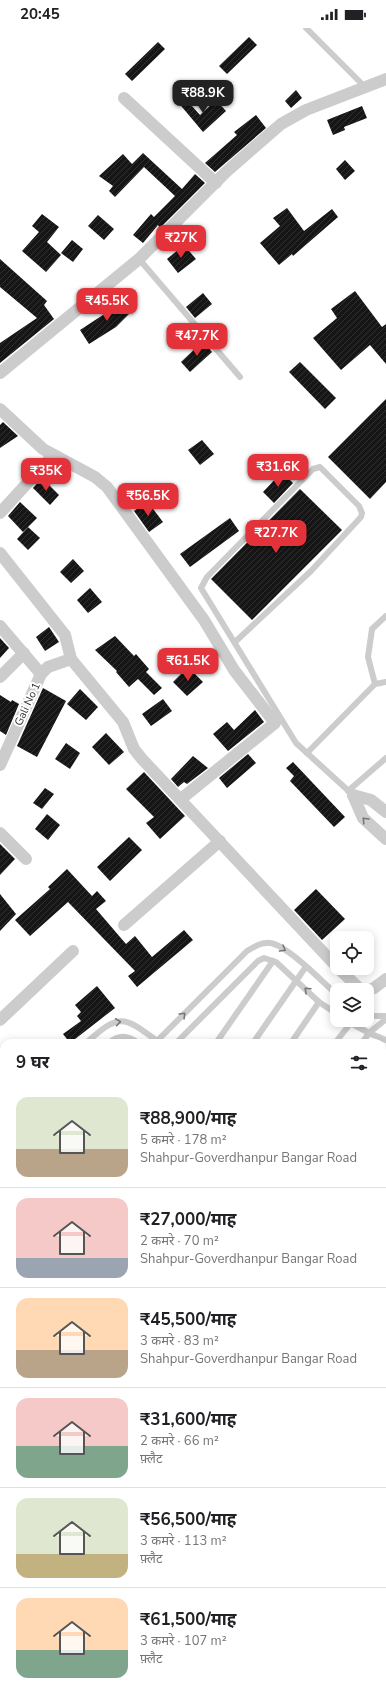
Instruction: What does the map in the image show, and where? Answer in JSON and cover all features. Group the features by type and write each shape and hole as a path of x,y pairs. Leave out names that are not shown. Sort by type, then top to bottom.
{"street":[{"path":"0,373 139,259 216,183 281,124 306,110 386,79"},
{"path":"124,98 216,183"},
{"path":"0,409 43,449 96,477 107,487 204,620 234,670 275,723 181,799"},
{"path":"0,513 53,455"},
{"path":"0,553 65,635 71,659 123,722 134,749 142,759 330,958"},
{"path":"0,626 41,674"},
{"path":"0,677 24,653"},
{"name":"Gali No 1","path":"0,765 41,674 48,667 71,659"},
{"path":"350,793 371,800 386,812"},
{"path":"350,793 363,818 386,839"},
{"path":"0,833 26,859"},
{"path":"124,925 220,841"},
{"path":"0,1020 73,951"},
{"path":"346,975 354,983"},
{"path":"374,988 386,979"}],"lane":[{"path":"306,28 365,87"},
{"path":"139,259 240,377"},
{"path":"235,642 311,570 361,518 362,513 358,506 320,467 313,469 207,577 202,588 296,743 350,793 386,758"},
{"path":"375,684 368,657 372,629 386,616"},
{"path":"307,753 375,684 386,682"},
{"path":"160,1039 247,951 258,945 270,943 280,946 330,989"},
{"path":"180,1039 258,961 264,958 273,961 319,1002 330,1009"},
{"path":"219,1039 273,961"},
{"path":"256,1039 305,968"},
{"path":"294,1039 319,1002"},
{"path":"374,1016 386,1016"},
{"path":"365,1039 369,1033 386,1019"},
{"path":"91,1039 106,1026 114,1022 126,1021 136,1026 153,1039"},
{"path":"337,1039 345,1027"},
{"path":"358,1027 382,1039"},
{"path":"115,1039 120,1036 130,1037 133,1039"}],"building":[{"path":"249,37 257,45 227,74 219,66"},
{"path":"158,42 165,49 132,81 125,74"},
{"path":"296,90 302,98 291,108 285,101"},
{"path":"183,96 200,115 216,100 226,111 203,132 177,101"},
{"path":"362,106 367,118 344,127 345,130 333,135 327,120"},
{"path":"256,115 266,128 215,172 205,163 237,135 234,132"},
{"path":"143,153 182,189 195,174 205,183 160,228 158,225 143,243 133,235 151,214 154,217 175,196 144,167 115,197 109,191 113,186 99,176 123,154 132,164"},
{"path":"345,160 355,171 345,180 336,169"},
{"path":"287,208 304,231 332,209 338,217 293,256 292,254 279,265 260,243 280,226 273,218"},
{"path":"42,214 59,227 47,242 61,255 46,272 22,251 39,232 32,226"},
{"path":"98,215 114,229 104,240 88,226"},
{"path":"72,240 83,249 73,262 61,253"},
{"path":"184,245 196,259 178,273 167,259"},
{"path":"0,259 47,301 44,305 54,319 0,363 0,343 37,318 0,287"},
{"path":"355,291 382,327 386,324 386,364 370,345 341,370 313,338 337,318 331,309"},
{"path":"203,293 212,304 195,318 186,307"},
{"path":"124,298 134,309 116,327 89,344 80,330 112,309"},
{"path":"203,341 212,352 190,372 181,362"},
{"path":"300,362 336,398 325,409 289,372"},
{"path":"386,399 386,482 370,499 328,457"},
{"path":"3,422 18,436 0,448 0,425"},
{"path":"202,440 214,454 200,465 188,450"},
{"path":"282,472 293,483 274,503 263,492"},
{"path":"42,478 59,495 50,505 33,488"},
{"path":"300,489 342,530 252,620 211,579"},
{"path":"147,501 163,522 149,532 134,511"},
{"path":"20,502 37,518 23,532 8,516"},
{"path":"230,518 239,531 190,567 180,554"},
{"path":"28,527 40,538 28,550 17,539"},
{"path":"73,559 84,571 71,583 60,572"},
{"path":"90,588 102,602 88,613 77,600"},
{"path":"49,627 59,642 45,651 36,637"},
{"path":"115,636 134,656 136,654 149,669 146,672 162,688 154,695 138,679 129,687 116,672 117,671 95,650"},
{"path":"0,638 9,648 0,658"},
{"path":"188,667 203,682 187,696 173,682"},
{"path":"43,688 66,701 37,757 17,746"},
{"path":"80,689 98,707 86,720 67,704"},
{"path":"0,695 11,702 12,700 19,704 6,735 0,731"},
{"path":"163,699 172,711 151,726 142,714"},
{"path":"255,710 264,722 228,751 213,734 227,722 234,730"},
{"path":"106,733 124,752 109,765 92,747"},
{"path":"66,743 80,753 70,769 55,759"},
{"path":"248,754 256,763 227,788 219,778"},
{"path":"193,756 208,768 187,784 184,782 178,787 171,779"},
{"path":"293,762 345,817 334,827 290,781 294,776 286,768"},
{"path":"144,772 185,816 160,839 146,823 154,817 126,789"},
{"path":"45,788 54,794 42,809 33,803"},
{"path":"47,814 60,825 48,840 35,829"},
{"path":"129,837 142,850 110,881 97,867"},
{"path":"0,844 15,859 0,875"},
{"path":"67,869 92,896 97,891 106,901 96,909 126,944 135,936 152,957 184,930 193,940 137,987 128,976 135,971 68,902 30,936 15,920 50,889 48,887"},
{"path":"316,889 345,919 330,931 322,940 294,910"},
{"path":"0,894 16,914 0,931"},
{"path":"97,986 115,1008 75,1039 67,1039 63,1034 81,1021 77,1016 81,1012 75,1005"}]}
